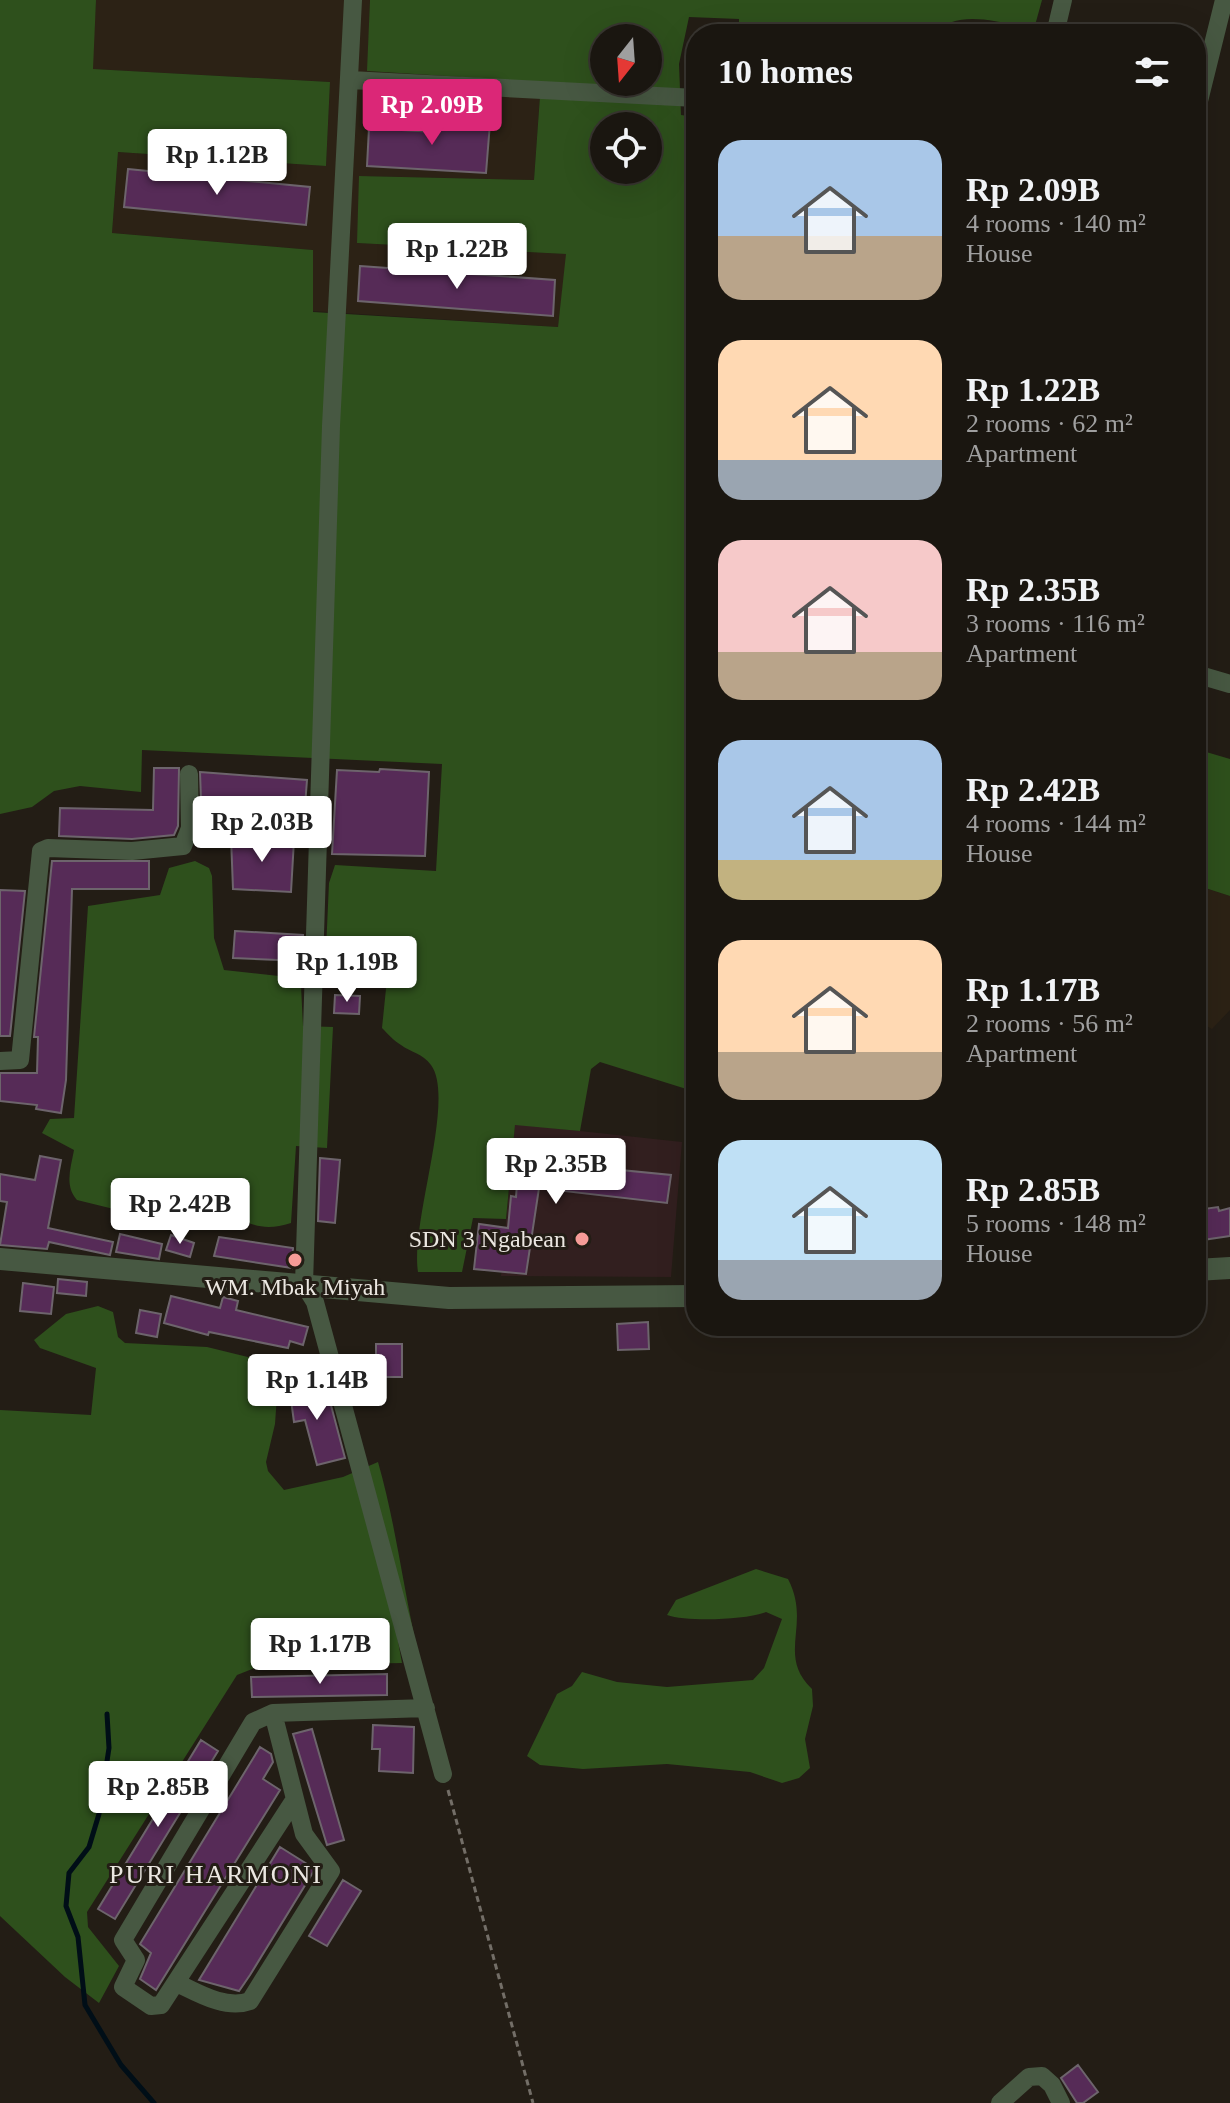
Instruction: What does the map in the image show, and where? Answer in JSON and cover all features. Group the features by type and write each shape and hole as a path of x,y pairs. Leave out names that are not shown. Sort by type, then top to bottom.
{"street":[{"path":"353,0 331,426 304,1284 315,1302 443,1774"},
{"path":"1057,24 1063,0"},
{"path":"1206,73 1224,0"},
{"path":"350,80 686,97"},
{"path":"1206,677 1230,684"},
{"path":"0,1061 20,1060 41,851 48,848 132,851 183,846 190,828 189,774"},
{"path":"0,1259 269,1285 304,1284 449,1298 686,1296"},
{"path":"1206,1269 1230,1268"},
{"path":"293,1802 161,2005 156,2007 123,1987 136,1958 122,1942 253,1722 273,1713 426,1708"},
{"path":"177,1983 212,2000 242,2004 255,1994 331,1871 331,1867 307,1841 293,1802 273,1713"},
{"path":"1000,2103 1029,2077 1042,2076 1052,2085 1061,2103"}],"path":[{"path":"443,1774 533,2103"}],"shaded area":[{"path":"96,0 370,0 368,71 541,81 534,180 360,176 358,243 567,254 558,327 313,311 313,250 112,233 118,152 326,166 330,82 92,69"},
{"path":"1206,888 1230,896 1230,1010 1212,1029 1206,1026"},
{"path":"515,1124 682,1142 671,1277 501,1276"}],"green space":[{"path":"0,0 96,0 93,69 330,82 326,166 118,152 112,233 313,250 313,312 558,327 566,254 357,243 359,176 534,180 541,82 367,71 370,0 1042,0 1035,24 968,19 948,24 739,24 739,19 689,17 679,64 681,115 686,116 686,1089 600,1062 591,1069 580,1131 515,1125 506,1219 473,1218 462,1272 418,1272 420,1224 438,1105 437,1082 431,1065 382,1028 387,979 325,972 329,883 335,865 436,871 442,764 142,750 141,792 80,786 54,791 32,807 0,814"},
{"path":"1206,752 1230,759 1230,896 1206,888"},
{"path":"195,861 209,868 212,876 214,938 224,970 297,978 301,986 303,1026 333,1027 327,1148 296,1146 291,1223 259,1226 246,1222 214,1202 188,1194 164,1197 130,1213 77,1200 70,1183 74,1150 42,1133 50,1119 74,1118 88,906 160,895 169,868"},
{"path":"98,1306 113,1312 118,1337 125,1343 207,1347 276,1364 275,1424 266,1462 268,1471 284,1490 343,1477 378,1462 414,1635 397,1636 402,1663 260,1666 237,1675 87,1912 88,1927 119,1966 99,2003 65,1977 0,1916 0,1410 91,1415 96,1368 40,1348 34,1340 66,1314"},
{"path":"756,1569 788,1579 794,1595 797,1611 796,1664 812,1689 813,1706 805,1739 810,1768 799,1778 782,1783 750,1772 667,1764 583,1769 540,1765 527,1756 557,1694 572,1686 582,1672 617,1682 667,1687 753,1680 764,1668 782,1619 766,1612 716,1619 667,1615 676,1600"}],"building":[{"path":"433,119 490,123 486,173 367,166 369,128 433,132"},
{"path":"128,169 310,187 306,225 124,207"},
{"path":"360,266 555,280 553,316 358,301"},
{"path":"154,768 179,768 178,826 174,835 132,839 59,836 60,808 153,810"},
{"path":"380,769 429,772 425,856 332,854 337,770 379,772"},
{"path":"200,772 307,780 305,806 223,802 223,841 198,841 202,828"},
{"path":"231,837 294,840 291,892 233,889"},
{"path":"52,861 149,861 149,889 72,889 66,1080 61,1113 36,1109 37,1105 0,1101 0,1073 37,1073 38,1037 34,1037"},
{"path":"0,890 25,891 10,1036 0,1036"},
{"path":"235,931 303,935 302,961 233,958"},
{"path":"335,995 360,996 359,1014 334,1013"},
{"path":"40,1156 61,1160 48,1228 113,1242 110,1255 49,1242 47,1249 0,1245 7,1202 0,1201 0,1174 35,1180"},
{"path":"320,1158 340,1160 335,1223 318,1221"},
{"path":"519,1160 671,1175 667,1203 539,1188 526,1274 474,1269 479,1224 508,1228 511,1196 516,1197"},
{"path":"1218,1207 1219,1211 1230,1208 1230,1236 1206,1240 1206,1209"},
{"path":"120,1234 162,1244 159,1259 116,1252"},
{"path":"171,1235 194,1243 190,1257 166,1250"},
{"path":"219,1237 293,1248 292,1268 214,1256"},
{"path":"58,1279 87,1282 86,1296 57,1293"},
{"path":"23,1283 54,1287 51,1314 20,1311"},
{"path":"171,1296 220,1308 223,1297 238,1301 236,1310 308,1327 303,1345 290,1341 288,1348 209,1332 208,1335 164,1323"},
{"path":"140,1310 161,1314 157,1337 136,1333"},
{"path":"648,1322 649,1349 618,1350 617,1324"},
{"path":"376,1344 402,1344 402,1377 376,1377"},
{"path":"311,1382 313,1396 328,1394 345,1458 317,1465 305,1420 294,1422 289,1385"},
{"path":"387,1674 387,1695 252,1697 251,1677"},
{"path":"373,1725 414,1727 413,1773 379,1771 380,1749 372,1749"},
{"path":"312,1729 344,1840 327,1845 293,1734"},
{"path":"201,1740 218,1751 115,1919 98,1909"},
{"path":"260,1747 271,1754 273,1762 263,1779 280,1790 156,1990 140,1979 151,1953 140,1944"},
{"path":"280,1847 315,1869 239,1991 199,1980"},
{"path":"343,1880 361,1891 327,1946 309,1936"},
{"path":"1078,2065 1098,2092 1083,2103 1077,2103 1061,2078"}],"waterway":[{"path":"107,1714 109,1748 99,1814 89,1847 69,1873 66,1906 78,1937 85,2005 121,2065 154,2103"}],"place":[{"name":"SDN 3 Ngabean","path":"582,1239"},
{"name":"WM. Mbak Miyah","path":"295,1260"}],"district":[{"name":"PURI HARMONI","path":"216,1874"}]}
